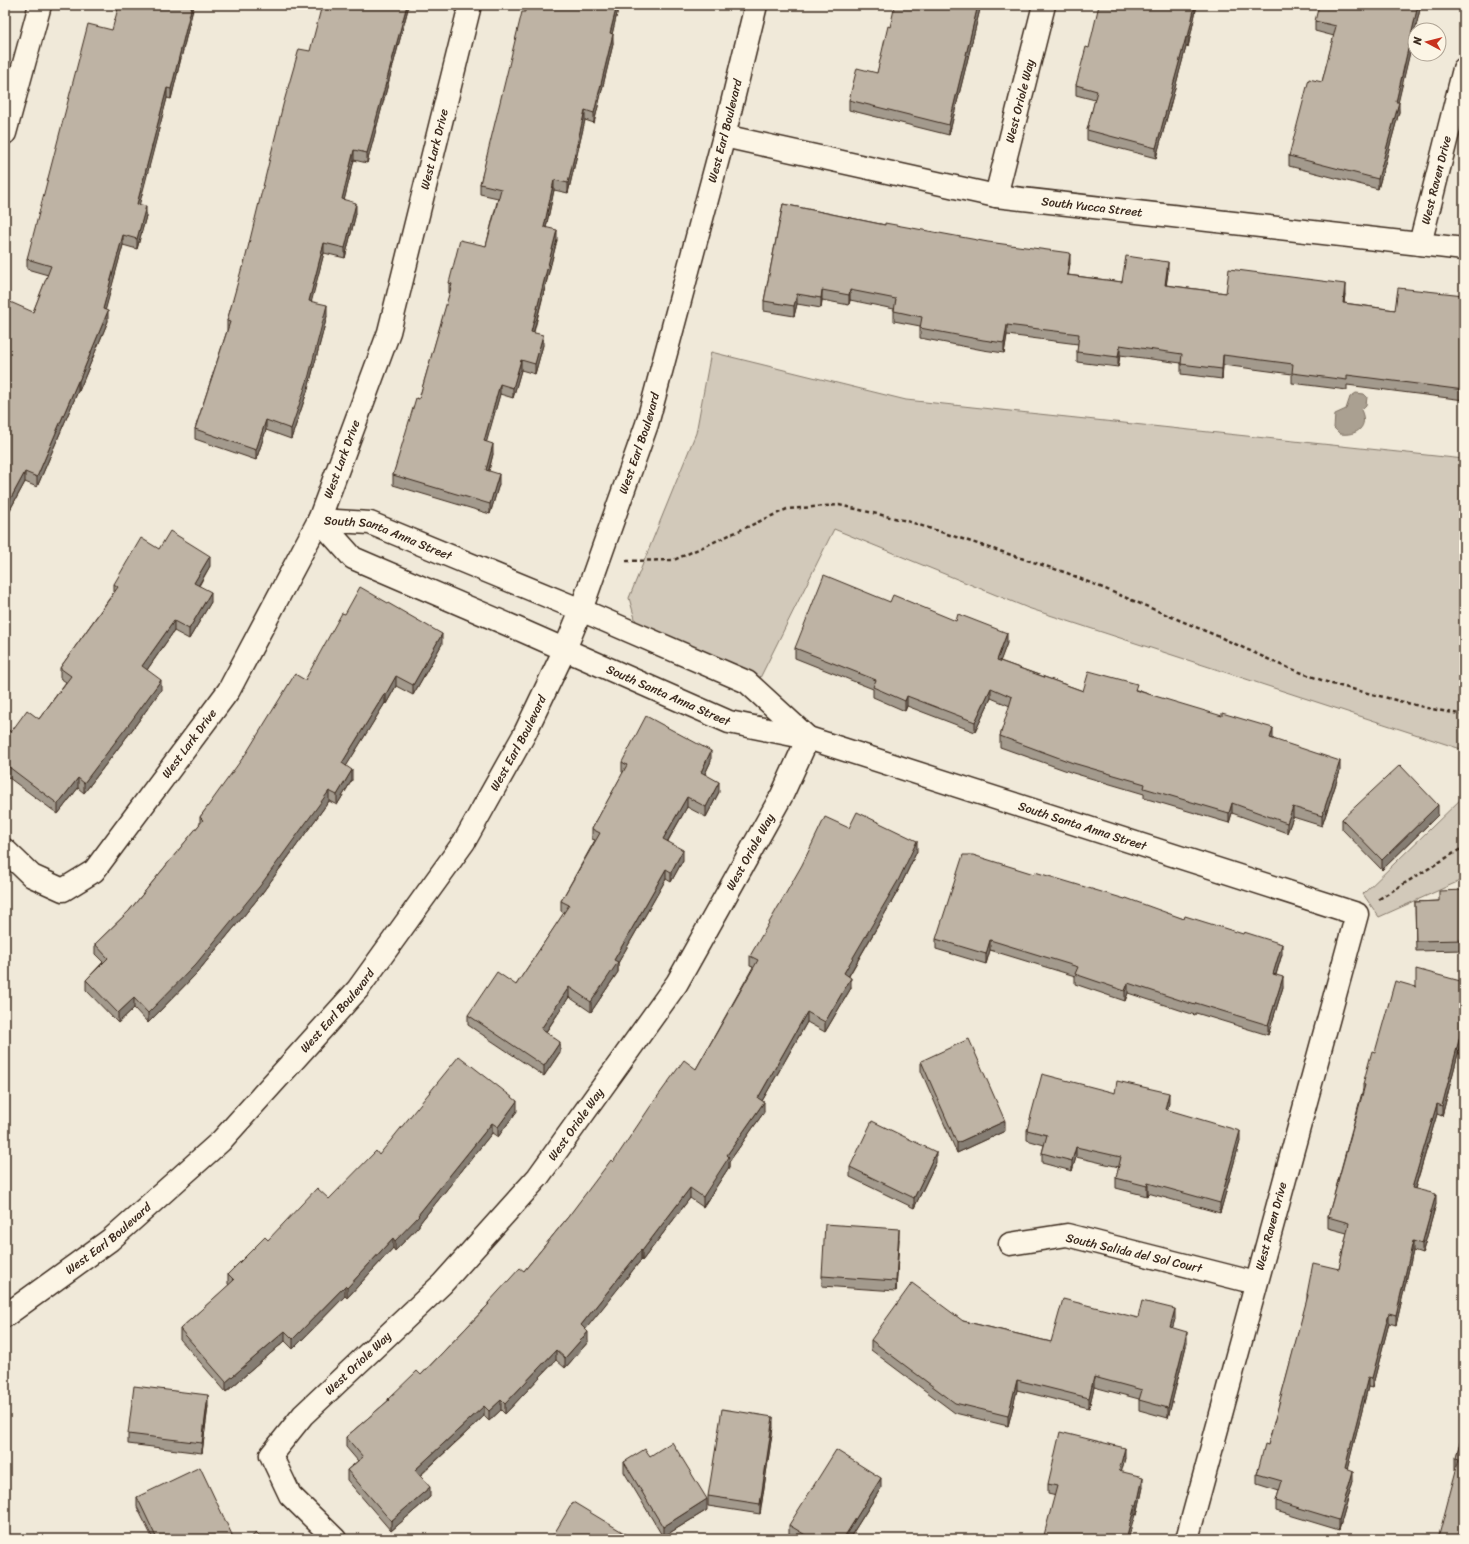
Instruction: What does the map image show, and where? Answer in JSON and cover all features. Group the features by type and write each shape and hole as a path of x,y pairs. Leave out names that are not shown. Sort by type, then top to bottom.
{"street":[{"path":"5,133 40,5"},
{"name":"West Lark Drive","path":"5,850 32,876 63,890 94,871 229,690 319,520 390,332 470,5"},
{"name":"West Earl Boulevard","path":"5,1316 110,1240 222,1141 358,989 464,842 524,735 565,649 581,610 647,424 724,136 756,5"},
{"name":"West Oriole Way","path":"996,196 1044,5"},
{"name":"West Raven Drive","path":"1420,244 1464,69"},
{"name":"South Yucca Street","path":"724,136 996,196 1464,249"},
{"name":"South Santa Anna Street","path":"319,520 370,523 581,610 747,682 808,738"},
{"name":"South Santa Anna Street","path":"319,520 353,558 565,649 729,722 808,738 1357,914"},
{"name":"West Oriole Way","path":"335,1539 290,1495 271,1455 303,1415 442,1284 538,1176 677,983 782,795 808,738"},
{"name":"West Raven Drive","path":"1187,1539 1357,914"},
{"name":"South Salida del Sol Court","path":"1010,1244 1067,1235 1256,1283"}],"path":[{"path":"598,562 674,560 787,509 840,505 907,521 1067,573 1222,638 1281,665 1332,684 1427,708 1464,715"},
{"path":"1375,902 1464,846"}],"shaded area":[{"path":"711,352 906,400 1464,459 1464,750 1028,608 834,529 760,678 636,622 629,598 696,433"},
{"path":"1356,393 1364,394 1367,397 1366,405 1361,410 1363,416 1362,426 1356,432 1340,434 1334,428 1335,414 1346,409 1350,397"},
{"path":"1464,796 1464,879 1379,917 1363,894"}],"building":[{"path":"119,5 192,5 171,89 167,88 137,204 146,206 137,239 123,235 103,309 108,311 37,477 25,472 5,509 5,308 8,301 33,312 51,266 27,259 88,24 112,30"},
{"path":"322,5 407,5 367,153 354,150 342,199 356,203 345,248 324,243 309,301 327,305 308,379 291,429 266,420 256,450 195,429 230,322 227,321 242,267 243,268 283,105 299,49 310,51"},
{"path":"526,5 617,5 610,33 613,34 594,113 585,110 568,183 554,180 544,227 557,230 531,332 543,335 535,364 521,360 513,388 500,384 484,441 493,444 486,470 499,474 490,504 393,475 416,398 419,399 452,284 449,283 460,240 486,246 501,189 480,184 522,12 525,12"},
{"path":"895,5 978,5 949,125 849,100 857,68 877,73 888,26 890,27"},
{"path":"1099,5 1195,5 1188,37 1186,37 1156,148 1087,130 1097,91 1076,85 1086,47 1089,48"},
{"path":"1319,5 1418,5 1414,22 1407,22 1407,54 1396,102 1399,102 1378,179 1289,156 1309,79 1322,82 1336,26 1315,21"},
{"path":"783,204 885,225 885,223 988,242 1070,253 1067,275 1122,282 1126,256 1168,262 1165,285 1226,293 1229,269 1345,284 1343,303 1395,310 1398,288 1464,295 1464,390 1347,375 1347,380 1292,373 1293,364 1223,355 1222,369 1181,364 1182,354 1120,345 1118,357 1077,352 1079,334 1007,325 1004,343 983,340 920,328 922,317 894,311 896,299 850,290 849,295 822,290 821,298 797,294 794,306 764,301"},
{"path":"170,531 210,556 194,583 211,592 189,629 174,621 142,666 161,680 84,783 78,778 58,804 5,764 5,728 11,732 27,710 39,719 71,676 60,668 118,587 114,584 141,538 159,549"},
{"path":"824,575 890,602 893,595 956,621 958,614 1007,633 997,660 1083,691 1089,671 1137,684 1135,690 1222,716 1222,713 1273,728 1270,738 1340,761 1322,816 1293,807 1287,823 1232,803 1229,813 1144,788 1145,784 1073,763 1000,736 1012,697 991,688 975,722 907,696 905,701 873,687 876,680 795,648"},
{"path":"360,587 442,634 413,685 396,676 342,763 352,770 337,795 329,791 260,886 196,964 148,1013 134,998 118,1013 86,980 108,958 95,944 129,911 203,820 200,817 247,752 295,674 305,680 342,613 345,614"},
{"path":"646,716 711,751 701,772 719,782 706,807 687,797 663,839 683,850 671,872 666,869 614,960 618,962 591,1002 569,987 541,1029 560,1042 544,1066 468,1015 497,972 516,985 569,905 561,901 600,833 592,829 627,765 622,762"},
{"path":"1400,765 1438,805 1382,860 1342,819"},
{"path":"857,812 917,841 899,879 844,973 851,978 825,1022 807,1012 758,1098 764,1102 727,1155 729,1157 703,1197 690,1188 642,1251 641,1250 581,1325 588,1332 565,1358 556,1350 505,1404 501,1400 489,1411 484,1406 415,1470 430,1487 391,1521 347,1470 363,1457 346,1437 389,1400 388,1399 417,1371 421,1375 489,1304 488,1303 520,1268 524,1271 568,1217 611,1160 613,1162 684,1060 696,1069 758,960 750,956 802,865 825,817 849,828"},
{"path":"963,855 973,855 1034,874 1035,872 1125,899 1126,898 1184,919 1185,916 1243,934 1244,932 1282,944 1273,974 1283,977 1268,1025 1196,1003 1195,1005 1128,983 1125,991 1075,974 1078,967 990,940 986,954 936,939"},
{"path":"1464,890 1464,940 1416,941 1415,902 1439,901 1439,891"},
{"path":"1416,969 1464,982 1464,1033 1461,1032 1442,1106 1437,1104 1412,1188 1436,1194 1422,1244 1413,1241 1396,1315 1389,1313 1372,1378 1368,1377 1345,1468 1353,1471 1339,1520 1276,1501 1282,1481 1257,1474 1265,1444 1268,1445 1308,1295 1313,1263 1339,1269 1349,1223 1328,1217 1365,1085 1363,1084 1372,1051 1375,1052 1395,981 1416,987"},
{"path":"969,1039 1005,1121 957,1143 921,1061"},
{"path":"459,1056 517,1101 498,1127 492,1123 418,1215 419,1216 395,1241 393,1238 347,1288 345,1286 293,1339 285,1331 226,1382 180,1329 234,1280 228,1274 265,1237 268,1240 317,1188 329,1199 376,1151 379,1155"},
{"path":"1042,1074 1115,1093 1117,1081 1169,1093 1165,1109 1240,1131 1220,1203 1148,1183 1147,1186 1116,1178 1121,1157 1076,1147 1072,1161 1042,1153 1047,1135 1027,1130"},
{"path":"872,1121 936,1152 914,1198 850,1167"},
{"path":"825,1224 899,1229 896,1281 822,1276"},
{"path":"912,1283 963,1321 1051,1342 1063,1299 1138,1318 1142,1301 1175,1309 1170,1327 1187,1332 1168,1408 1139,1400 1142,1390 1094,1377 1089,1398 1017,1380 1008,1416 955,1403 871,1340"},
{"path":"134,1386 208,1395 202,1443 128,1434"},
{"path":"722,1409 773,1417 760,1504 708,1496"},
{"path":"1464,1429 1464,1539 1438,1539 1459,1459 1456,1458"},
{"path":"1060,1432 1125,1448 1119,1471 1143,1477 1137,1505 1135,1505 1126,1539 1043,1539 1057,1486 1048,1484"},
{"path":"672,1442 707,1499 663,1527 624,1462 645,1449 650,1456"},
{"path":"836,1450 881,1478 843,1539 812,1539 789,1525"},
{"path":"200,1467 234,1539 157,1539 137,1497"},
{"path":"573,1502 634,1539 551,1539"},
{"path":"256,1533 262,1539 249,1539"}]}
